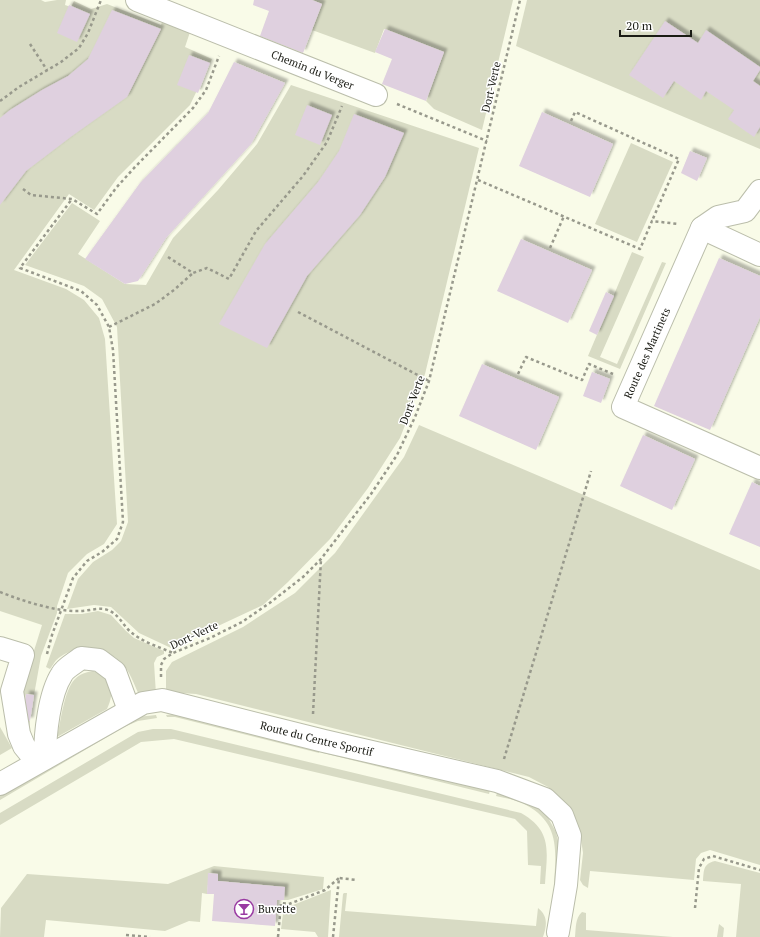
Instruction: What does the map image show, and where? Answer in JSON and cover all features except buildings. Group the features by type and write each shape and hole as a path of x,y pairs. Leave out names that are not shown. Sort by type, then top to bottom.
{"street":[{"name":"Chemin du Verger","path":"137,0 376,95"},
{"path":"760,191 745,211 718,217 702,228 760,256"},
{"name":"Route des Martinets","path":"702,228 623,407 760,468"},
{"path":"0,648 23,656 12,691 19,734 24,746 41,760 54,693 62,673 81,658 99,660 115,672 129,710"},
{"name":"Route du Centre Sportif","path":"0,784 143,702 162,700 304,736 497,781 544,799 562,815 570,836 565,897 558,932"}],"path":[{"path":"0,101 19,87 61,62 79,48 88,33 101,0"},
{"name":"Dort-Verte","path":"162,700 161,664 164,659 173,653 210,638 242,622 298,581 321,559 371,494 397,455 415,417 429,381 520,0"},
{"path":"24,189 31,195 72,198 97,214 129,173 193,108 206,90 227,35"},
{"path":"30,44 47,70"},
{"path":"109,327 155,304 193,273 207,268 229,279 256,231 303,176 327,142 351,84"},
{"path":"376,95 487,141"},
{"path":"478,180 640,248 679,158 575,112 571,121"},
{"path":"46,656 73,578 87,561 102,552 117,539 123,522 113,350 109,327 98,305 81,291 20,268 72,198"},
{"path":"550,248 564,216"},
{"path":"652,220 702,228"},
{"path":"168,257 193,273"},
{"path":"298,312 429,381"},
{"path":"518,374 526,357 582,380 589,364 634,383"},
{"path":"497,781 591,470"},
{"path":"304,736 314,712 321,559"},
{"path":"0,592 61,610 81,611 98,609 110,611 131,633 173,653"},
{"path":"695,908 699,868 704,859 713,856 760,870"},
{"path":"333,937 339,878"},
{"path":"278,937 280,903 289,904 325,890 339,878 357,880"},
{"path":"126,935 150,937"}],"green space":[{"path":"0,0 41,0 45,2 66,0 65,5 71,7 74,1 91,9 107,4 161,25 165,14 188,24 191,29 185,47 212,59 190,105 118,177 94,210 69,194 14,270 66,289 84,300 99,318 105,339 117,524 104,544 87,554 68,573 57,606 57,613 41,656 34,695 26,694 22,720 30,721 29,731 22,723 19,716 18,702 42,625 0,611"},
{"path":"312,0 513,0 482,130 434,109 426,101 444,52 384,29 375,53 312,30 322,4"},
{"path":"527,0 760,0 760,149 516,46"},
{"path":"291,85 479,148 425,374 400,438 368,488 330,539 263,605 171,648 139,633 111,607 94,605 67,609 78,579 93,562 112,550 121,541 128,522 117,327 102,299 84,286 25,265 72,203 100,221 78,254 125,284 146,285 173,238 218,190 257,144"},
{"path":"631,143 673,162 637,242 595,224"},
{"path":"632,252 644,257 600,357 617,364 662,262 666,263 620,369 588,356"},
{"path":"419,425 760,570 760,865 710,850 701,853 696,859 694,880 590,871 588,888 583,885 580,880 583,853 580,832 568,807 548,787 529,777 196,694 166,692 166,671 172,662 243,627 295,593 335,553 404,457"},
{"path":"98,611 111,615 134,638 164,651 164,654 157,657 154,663 156,694 139,695 125,666 122,663 108,653 92,648 83,648 67,653 59,658 50,669 46,667 65,614 82,614"},
{"path":"93,671 104,677 110,686 111,696 107,709 57,737 63,706 71,684 79,676"},
{"path":"175,714 320,749 319,753 175,717 167,717 166,715"},
{"path":"156,715 157,718 138,721 124,727 0,800 0,795 122,725 137,717"},
{"path":"0,727 12,748 0,755"},
{"path":"153,729 171,729 521,813 539,827 546,843 547,862 545,884 540,884 541,866 528,865 527,831 515,819 174,739 141,742 0,825 0,813 138,732"},
{"path":"324,751 490,790 489,794 323,753"},
{"path":"497,793 528,800 546,814 556,832 560,850 557,884 554,884 554,839 545,820 537,812 523,803 496,796"},
{"path":"715,861 760,873 760,937 736,937 741,884 703,881 706,866"},
{"path":"214,866 324,877 323,889 284,900 284,887 218,881 218,874 209,873 207,894 202,893 200,922 189,921 165,931 46,920 44,937 0,937 1,908 27,874 168,884"},
{"path":"331,890 328,937 318,937 315,932 281,929 284,906 288,907"},
{"path":"344,893 347,893 345,911 536,926 538,908 544,914 546,921 545,929 543,937 339,937"},
{"path":"582,912 586,913 586,930 673,937 575,937 577,920"},
{"path":"719,924 724,928 723,937 717,937"}],"place":[{"name":"Buvette","path":"244,909"}]}
